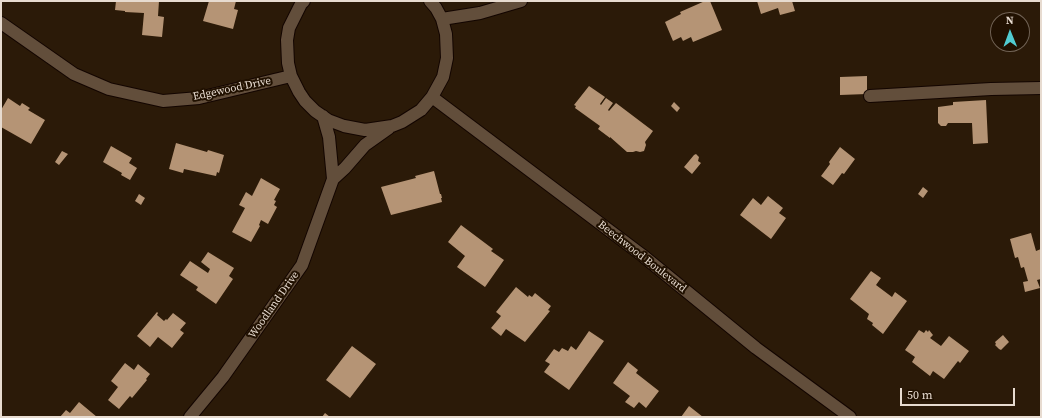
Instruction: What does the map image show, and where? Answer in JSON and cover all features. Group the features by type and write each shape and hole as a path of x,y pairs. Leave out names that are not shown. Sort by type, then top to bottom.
{"street":[{"path":"304,1 289,28 287,40 288,63 291,76 305,101 315,111 328,120 344,126 365,130 392,126 402,122 421,110 432,97 443,77 447,58 446,34 442,19 430,1"},
{"path":"442,19 480,13 521,1"},
{"name":"Edgewood Drive","path":"1,23 74,74 109,89 163,101 199,98 291,76"},
{"path":"870,96 1041,88"},
{"name":"Beechwood Boulevard","path":"432,97 642,255 756,348 850,417"},
{"name":"Woodland Drive","path":"190,417 223,378 302,265 333,179 329,137 323,116"},
{"name":"Woodland Drive","path":"333,179 365,145 392,126"}],"building":[{"path":"116,1 159,1 158,16 164,17 162,37 142,35 144,13 115,10"},
{"path":"209,1 236,1 234,9 238,10 233,29 203,21"},
{"path":"705,1 710,1 722,30 693,42 691,37 683,41 681,37 673,41 665,22 681,14 680,12"},
{"path":"757,1 792,1 795,11 780,15 778,8 761,14"},
{"path":"867,76 867,94 840,95 840,77"},
{"path":"589,86 605,97 600,104 601,105 606,98 613,103 608,110 609,111 616,103 653,131 645,142 646,145 644,151 627,152 598,129 600,126 575,108 576,106 574,105"},
{"path":"8,98 20,106 22,103 30,108 28,110 45,120 31,144 1,127 1,110"},
{"path":"986,100 988,143 973,144 972,123 948,123 946,126 941,126 938,123 938,107 953,105 953,102"},
{"path":"674,102 680,108 677,112 671,106"},
{"path":"176,143 207,152 208,150 224,155 219,173 217,172 216,176 184,169 183,173 169,169"},
{"path":"111,146 132,158 129,163 137,168 130,180 121,175 122,173 103,162"},
{"path":"840,147 855,159 844,174 842,173 833,185 821,176"},
{"path":"62,151 68,154 59,165 55,162"},
{"path":"696,154 699,157 698,161 701,163 692,174 684,167"},
{"path":"434,171 442,202 391,215 381,187 416,178 415,176"},
{"path":"261,178 280,189 274,200 276,201 274,205 277,207 268,224 261,220 260,226 251,242 232,232 245,208 239,205 246,192 252,196"},
{"path":"923,187 928,191 923,198 918,194"},
{"path":"139,194 145,198 141,205 135,201"},
{"path":"768,196 783,208 779,213 786,218 771,239 740,215 753,198 761,205"},
{"path":"461,225 493,249 491,251 504,260 485,287 457,267 465,256 448,242"},
{"path":"1031,233 1036,251 1041,249 1041,279 1037,280 1040,288 1025,292 1023,282 1028,281 1024,267 1021,268 1018,257 1015,258 1010,239"},
{"path":"208,252 234,268 229,276 233,279 216,304 196,290 198,287 180,275 190,261 208,273 210,269 201,262"},
{"path":"871,271 881,278 876,285 892,297 895,292 907,301 883,334 867,319 869,314 850,299"},
{"path":"516,287 528,297 529,295 532,297 535,293 551,306 548,310 550,311 525,342 506,329 501,336 491,328 501,316 496,312"},
{"path":"157,312 157,315 164,321 166,319 167,320 173,313 186,323 180,330 184,333 172,348 158,337 150,347 137,336"},
{"path":"919,330 924,333 926,330 928,332 929,330 933,335 930,338 941,346 949,336 969,351 960,363 958,361 944,379 933,371 930,376 912,362 915,357 905,350"},
{"path":"589,331 604,341 569,390 544,372 550,364 545,361 554,349 559,352 562,348 568,351 571,346 576,350"},
{"path":"1003,335 1009,342 1001,350 995,345 995,342"},
{"path":"352,346 376,364 350,398 326,380"},
{"path":"628,362 638,370 636,373 659,391 646,408 639,402 634,408 625,402 630,396 613,383"},
{"path":"125,363 134,370 138,364 150,374 132,398 130,396 119,409 108,400 118,387 111,381"},
{"path":"79,402 97,417 60,417 66,410 70,413"},
{"path":"689,406 703,417 681,417"},
{"path":"325,413 330,417 322,417"}]}
